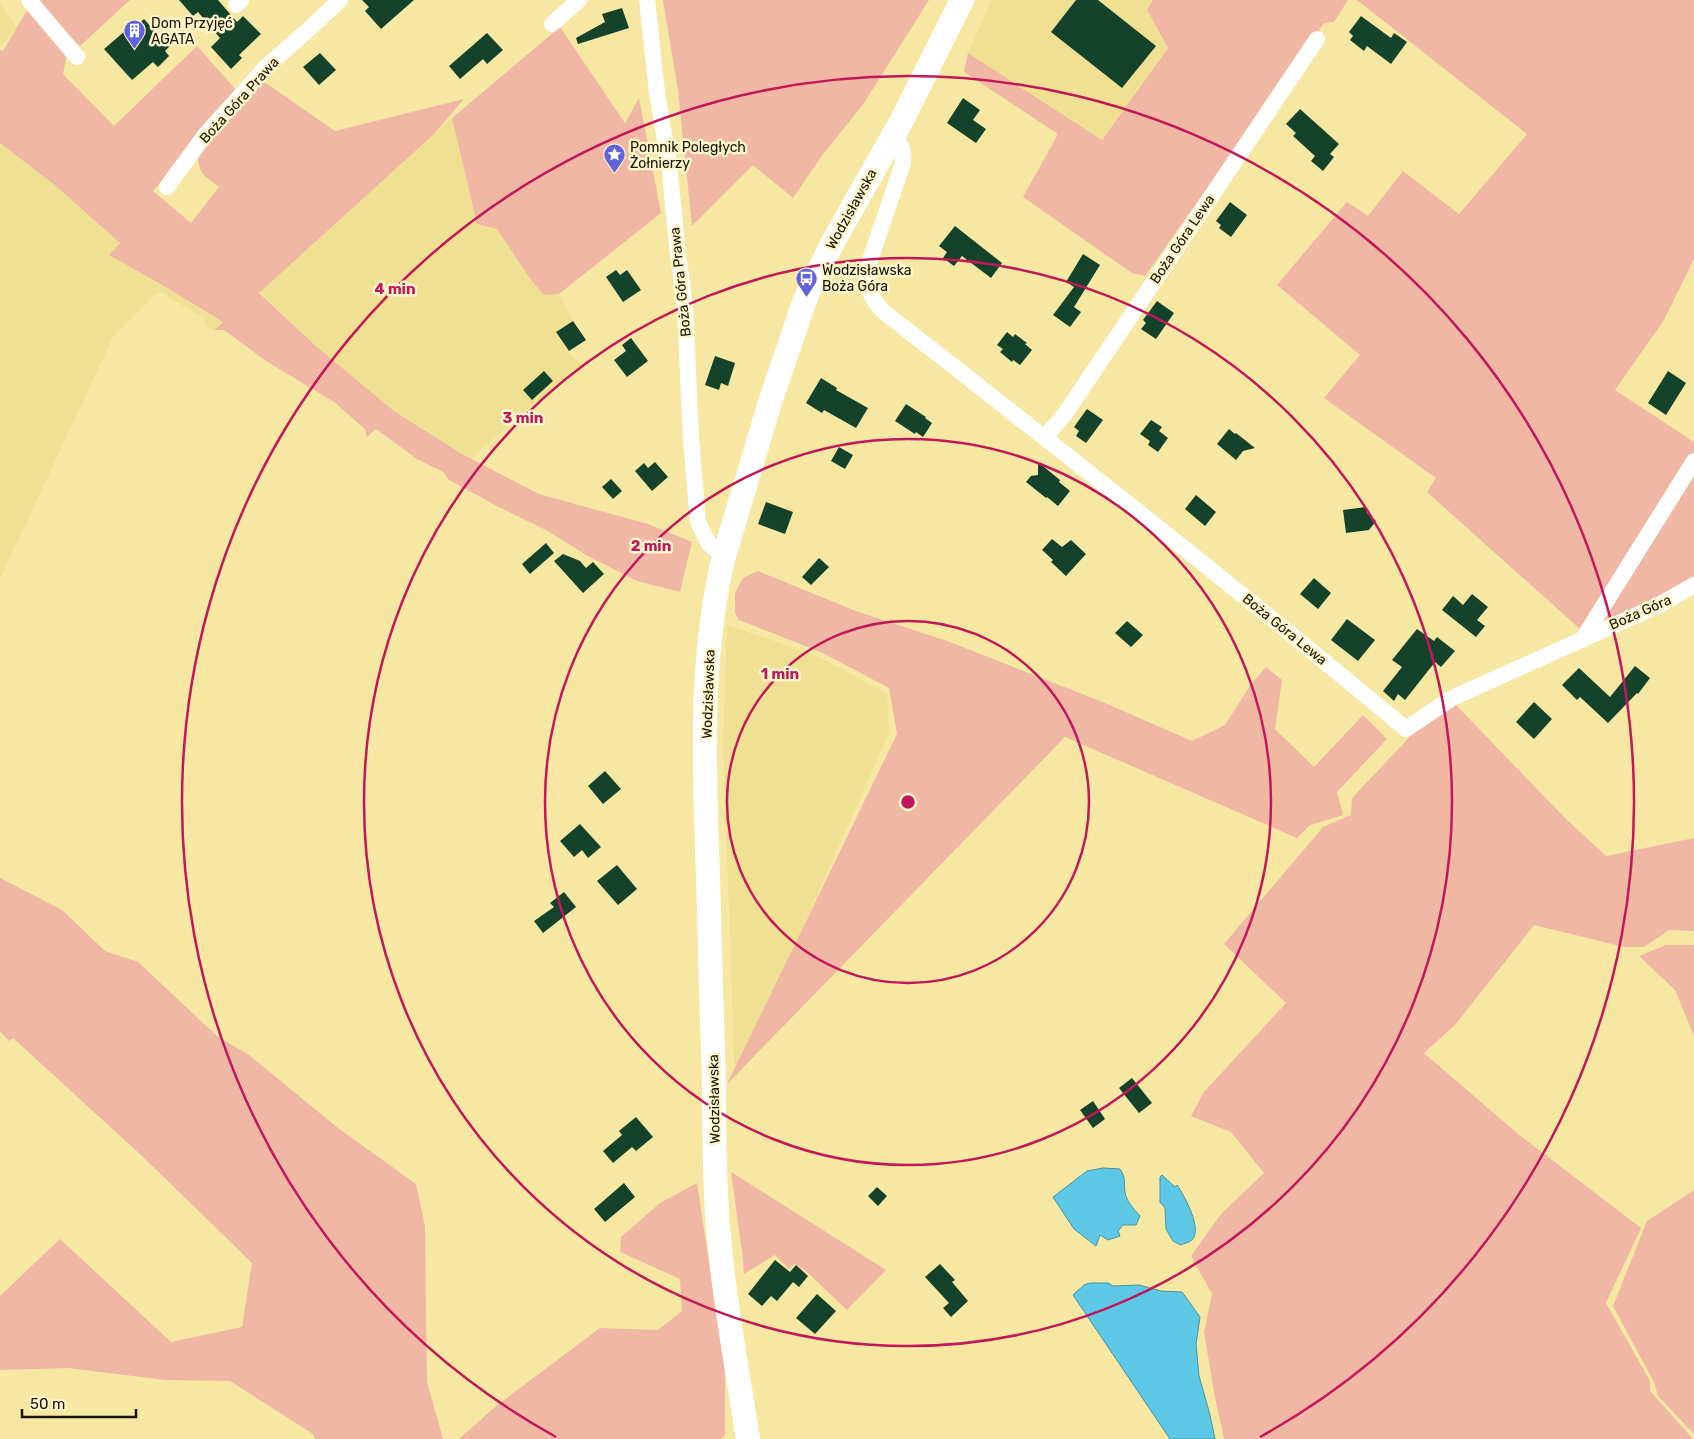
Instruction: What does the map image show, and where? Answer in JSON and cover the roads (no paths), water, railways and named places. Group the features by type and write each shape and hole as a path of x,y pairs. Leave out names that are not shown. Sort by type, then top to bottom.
{"main road":[{"name":"Wodzisławska","path":"748,1439 732,1338 718,1226 707,826 706,692 708,648 724,556 774,390 806,297 833,242 923,79 962,0"}],"street":[{"path":"29,0 77,58"},
{"name":"Boża Góra Prawa","path":"167,187 205,135 266,67 340,0"},
{"path":"552,24 579,0"},
{"name":"Boża Góra Prawa","path":"648,0 685,307 691,439 698,522 709,544 724,556"},
{"name":"Boża Góra Lewa","path":"1045,437 1065,414 1318,39"},
{"name":"Boża Góra Lewa","path":"893,136 902,145 904,152 903,163 868,266 869,291 876,304 1332,667 1406,729"},
{"path":"1584,637 1694,461"},
{"name":"Boża Góra","path":"1406,729 1452,698 1584,637 1659,605 1694,585"}],"water":[{"path":"1103,1168 1120,1169 1124,1178 1127,1199 1140,1216 1136,1225 1123,1225 1118,1231 1120,1236 1108,1240 1100,1235 1096,1246 1074,1229 1053,1197 1087,1171"},
{"path":"1162,1175 1175,1187 1177,1185 1188,1204 1194,1220 1195,1235 1191,1241 1181,1245 1173,1241 1166,1229 1165,1208 1160,1202 1160,1177"},
{"path":"1108,1283 1113,1286 1139,1285 1161,1291 1182,1292 1200,1317 1196,1344 1199,1376 1215,1439 1170,1439 1073,1295 1084,1285"}],"place":[{"name":"Dom Przyjęć AGATA","path":"135,50"},
{"name":"Pomnik Poległych Żołnierzy","path":"614,174"},
{"name":"Wodzisławska Boża Góra","path":"806,297"}]}
